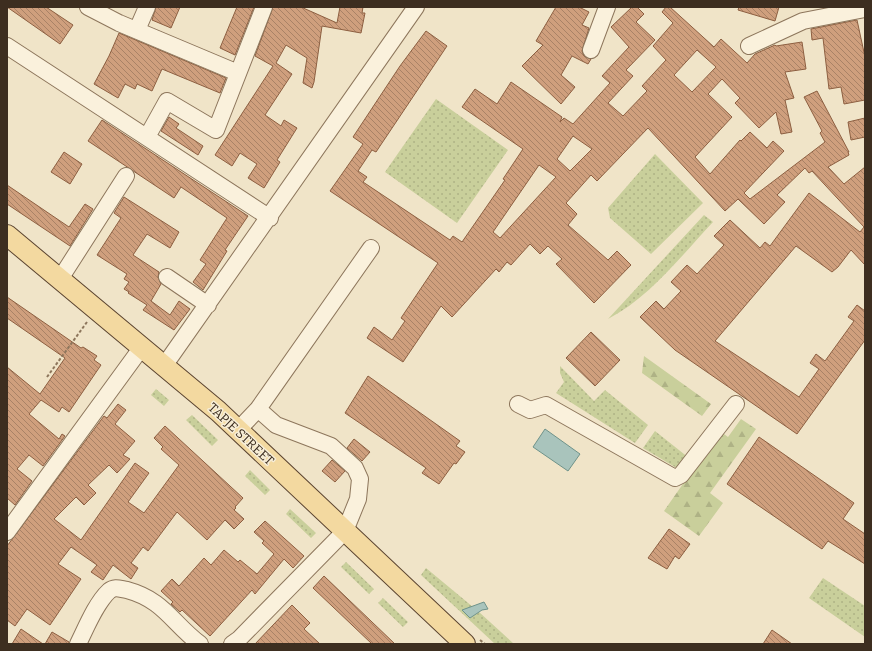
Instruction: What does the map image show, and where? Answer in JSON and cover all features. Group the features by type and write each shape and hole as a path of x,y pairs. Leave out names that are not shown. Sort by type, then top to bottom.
{"main road":[{"name":"TAPJE STREET","path":"7,235 142,347 238,430 465,644"}],"street":[{"path":"88,7 137,30 238,73"},
{"path":"137,30 147,7"},
{"path":"147,137 166,101 216,130 264,7"},
{"path":"164,366 270,218 416,7"},
{"path":"591,50 607,7"},
{"path":"749,46 802,21 862,12"},
{"path":"7,46 270,218"},
{"path":"60,279 126,176"},
{"path":"238,430 258,409 371,248"},
{"path":"167,278 208,305"},
{"path":"7,532 142,347"},
{"path":"518,404 530,410 546,405 675,478 681,475 736,404"},
{"path":"232,644 239,639 345,530 358,499 360,479 355,468 331,446 276,425 258,409"},
{"path":"78,644 103,598 110,590 117,588 153,600 200,644"}],"path":[{"path":"47,377 89,320"}],"green space":[{"path":"436,99 508,150 457,223 385,172"},
{"path":"655,154 703,203 651,254 610,218 608,208"},
{"path":"704,215 713,222 677,262 638,299 608,319"},
{"path":"644,356 711,404 702,416 642,373"},
{"path":"560,366 594,401 605,390 648,425 635,443 556,393 564,382 560,373"},
{"path":"156,389 169,400 164,406 151,395"},
{"path":"192,415 218,440 212,446 186,420"},
{"path":"741,419 756,429 710,493 723,503 699,536 664,511 720,431 728,437"},
{"path":"655,431 689,458 680,470 643,448"},
{"path":"250,470 270,490 265,495 245,476"},
{"path":"290,509 316,533 311,538 286,514"},
{"path":"346,562 374,589 369,594 341,567"},
{"path":"426,568 473,607 463,611 470,618 479,612 514,644 495,644 421,575"},
{"path":"823,578 865,606 865,637 809,598"},
{"path":"383,598 408,622 403,627 378,603"}],"water":[{"path":"545,429 580,454 568,471 533,447"},
{"path":"484,602 488,609 482,610 470,618 462,610"}],"building":[{"path":"7,7 46,7 73,25 60,44"},
{"path":"156,7 180,7 171,28 152,20"},
{"path":"237,7 254,7 235,55 220,48"},
{"path":"273,7 301,7 337,23 340,7 363,7 362,13 365,13 361,33 322,26 312,88 303,83 307,58 286,45 276,63 292,74 265,115 281,126 284,120 297,128 277,160 280,162 264,188 248,178 257,164 240,153 232,166 215,155 273,66 255,56"},
{"path":"556,7 579,7 589,12 582,25 589,28 582,51 584,56 591,59 588,64 572,56 561,75 575,87 561,104 522,66 543,45 536,41"},
{"path":"632,7 637,7 644,14 636,22 655,40 626,70 633,76 608,103 623,116 647,91 642,86 666,60 653,46 673,23 662,12 666,7 670,7 714,47 721,39 747,63 755,54 775,45 802,42 806,69 785,72 794,98 785,100 792,132 781,134 776,112 759,128 735,103 740,98 722,79 708,94 732,117 695,157 710,174 740,140 741,141 750,132 767,148 773,141 784,151 744,193 750,199 825,142 820,133 822,131 804,97 817,91 849,152 849,155 828,167 844,184 865,167 865,265 851,250 838,267 832,272 796,246 715,341 799,397 819,369 810,363 816,354 825,361 854,321 848,317 857,305 865,311 865,340 797,434 675,350 640,317 656,301 664,309 681,291 671,282 687,265 697,274 724,245 714,236 730,220 760,248 765,242 770,246 809,193 860,232 864,227 812,171 809,173 805,168 777,195 785,202 764,224 738,199 725,211 648,128 597,181 591,175 566,203 577,214 568,225 608,260 617,251 631,265 594,303 556,264 562,259 548,246 540,254 530,244 511,265 507,262 499,272 496,269 452,317 441,306 403,362 367,338 374,327 392,340 405,321 401,318 438,263 330,191 363,144 353,137 400,66 426,31 447,46 376,152 372,150 358,171 367,177 363,182 450,240 453,236 462,242 505,180 503,179 523,149 462,107 475,89 497,104 511,82 562,117 560,122 564,118 573,124 610,83 602,76 629,47 611,27","holes":["697,50 716,67 692,92 674,75","573,136 592,149 570,171 557,159","539,165 556,177 500,238 493,232"]},
{"path":"739,7 779,7 775,21 738,10"},
{"path":"857,20 865,57 865,100 844,104 841,87 829,89 823,38 812,40 811,29"},
{"path":"119,33 226,78 220,93 162,69 152,91 137,84 135,89 125,84 118,98 94,84"},
{"path":"169,117 179,124 176,128 203,146 198,155 161,131"},
{"path":"865,118 865,137 851,140 848,122"},
{"path":"102,120 248,216 225,250 227,251 203,290 193,282 206,264 200,260 227,218 181,187 174,198 88,141"},
{"path":"64,152 82,164 70,184 51,172"},
{"path":"7,185 69,227 85,204 93,209 70,246 7,204"},
{"path":"124,197 179,232 170,248 147,234 133,255 159,272 158,277 161,284 151,301 170,315 179,301 190,309 174,330 143,310 147,305 124,289 129,282 124,279 127,274 97,255 121,218 114,213"},
{"path":"7,297 81,348 83,347 97,356 94,360 101,365 69,412 62,407 59,412 41,400 29,414 59,439 62,434 65,436 43,466 29,455 17,469 32,481 15,505 7,498 7,367 40,394 65,358 7,318"},
{"path":"591,332 620,360 595,386 566,358"},
{"path":"368,376 460,441 456,446 465,452 456,464 454,463 439,484 422,473 426,468 345,413"},
{"path":"118,404 126,410 115,424 135,441 123,455 130,459 117,473 109,465 88,485 96,493 84,505 76,497 54,519 81,540 135,463 149,473 128,502 144,513 179,465 161,449 163,447 154,438 165,426 243,498 234,510 244,519 234,529 225,520 207,540 177,512 148,551 143,547 131,563 138,568 131,579 113,565 103,580 91,572 97,565 71,547 58,564 81,579 50,625 27,609 15,626 7,620 7,546 104,416 107,418"},
{"path":"759,437 854,503 843,519 865,534 865,564 828,541 822,549 727,484"},
{"path":"354,439 370,452 362,461 347,448"},
{"path":"332,460 345,471 335,482 322,471"},
{"path":"265,521 304,556 293,568 284,559 255,594 252,590 210,636 182,610 180,612 171,604 173,602 161,591 172,579 179,586 204,558 211,565 224,550 238,562 240,560 257,574 274,554 262,543 264,541 254,532"},
{"path":"669,529 690,544 679,559 675,556 667,569 648,558"},
{"path":"324,576 395,644 372,644 313,588"},
{"path":"292,605 310,623 304,629 320,644 255,644"},
{"path":"21,629 43,644 12,644"},
{"path":"772,630 792,644 763,644"},
{"path":"52,632 69,642 69,644 45,644"}]}
